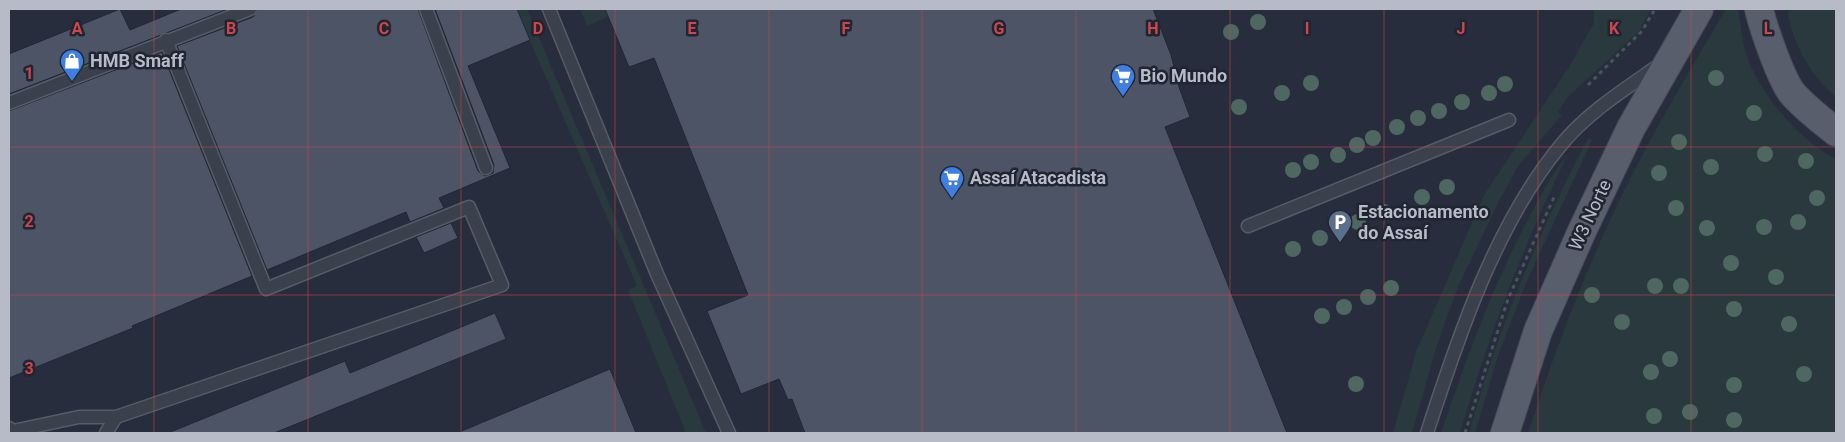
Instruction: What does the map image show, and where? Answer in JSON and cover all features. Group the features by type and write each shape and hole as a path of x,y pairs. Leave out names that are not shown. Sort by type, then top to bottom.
{"main road":[{"name":"W3 Norte","path":"1505,433 1538,331 1582,231 1631,128 1699,9"},
{"path":"1759,9 1763,28 1791,91 1836,132"}],"lane":[{"path":"9,103 166,40 250,9"},
{"path":"426,9 486,168"},
{"path":"549,9 657,274 729,433"},
{"path":"9,428 13,430 79,417 116,417 502,285 469,208 266,289 166,40"},
{"path":"1427,433 1444,381 1483,278 1528,189 1562,143 1606,103 1671,57"},
{"path":"1248,226 1509,120"},
{"path":"106,433 116,417"}],"path":[{"path":"1584,90 1642,31 1655,9"},
{"path":"1465,433 1508,299 1558,190"}],"shaded area":[{"path":"516,9 527,9 706,433 686,433 628,290 637,286"},
{"path":"580,9 626,9 587,26"},
{"path":"1594,9 1651,9 1639,31 1567,98 1558,112 1562,115 1519,165 1500,199 1458,287 1437,345 1412,433 1393,433 1416,352 1484,195 1569,67 1594,23"},
{"path":"1726,9 1738,9 1748,59 1754,73 1772,102 1809,141 1836,159 1836,433 1528,433 1575,301 1617,205 1655,131"},
{"path":"1788,9 1836,9 1836,97 1819,80 1804,57 1793,33"},
{"path":"1588,138 1592,140 1526,283 1498,356 1475,433 1469,433 1506,320 1536,246"},
{"path":"1568,154 1508,291 1482,362 1460,433 1441,433 1469,354 1500,276 1540,197"}],"building":[{"path":"120,9 130,30 181,9 228,9 9,94 9,54"},
{"path":"258,9 418,9 478,171 485,176 493,173 494,165 435,9 517,9 530,40 468,66 510,168 439,198 444,208 410,222 406,212 267,270 177,46 253,17"},
{"name":"Assaí Atacadista","path":"605,9 1153,9 1171,55 1179,87 1190,117 1165,127 1287,433 805,433 792,399 788,400 779,379 741,394 707,311 748,295 654,58 629,67"},
{"path":"162,52 252,276 132,326 133,328 9,378 9,111"},
{"path":"451,223 458,238 424,253 416,237"},
{"path":"495,313 506,339 274,433 168,433 345,361 350,373"},
{"path":"610,369 636,433 457,433"}],"place":[{"name":"HMB Smaff","path":"72,82"},
{"name":"Bio Mundo","path":"1123,97"},
{"name":"Assaí Atacadista","path":"952,199"},
{"name":"Estacionamento do Assaí","path":"1340,243"}]}
